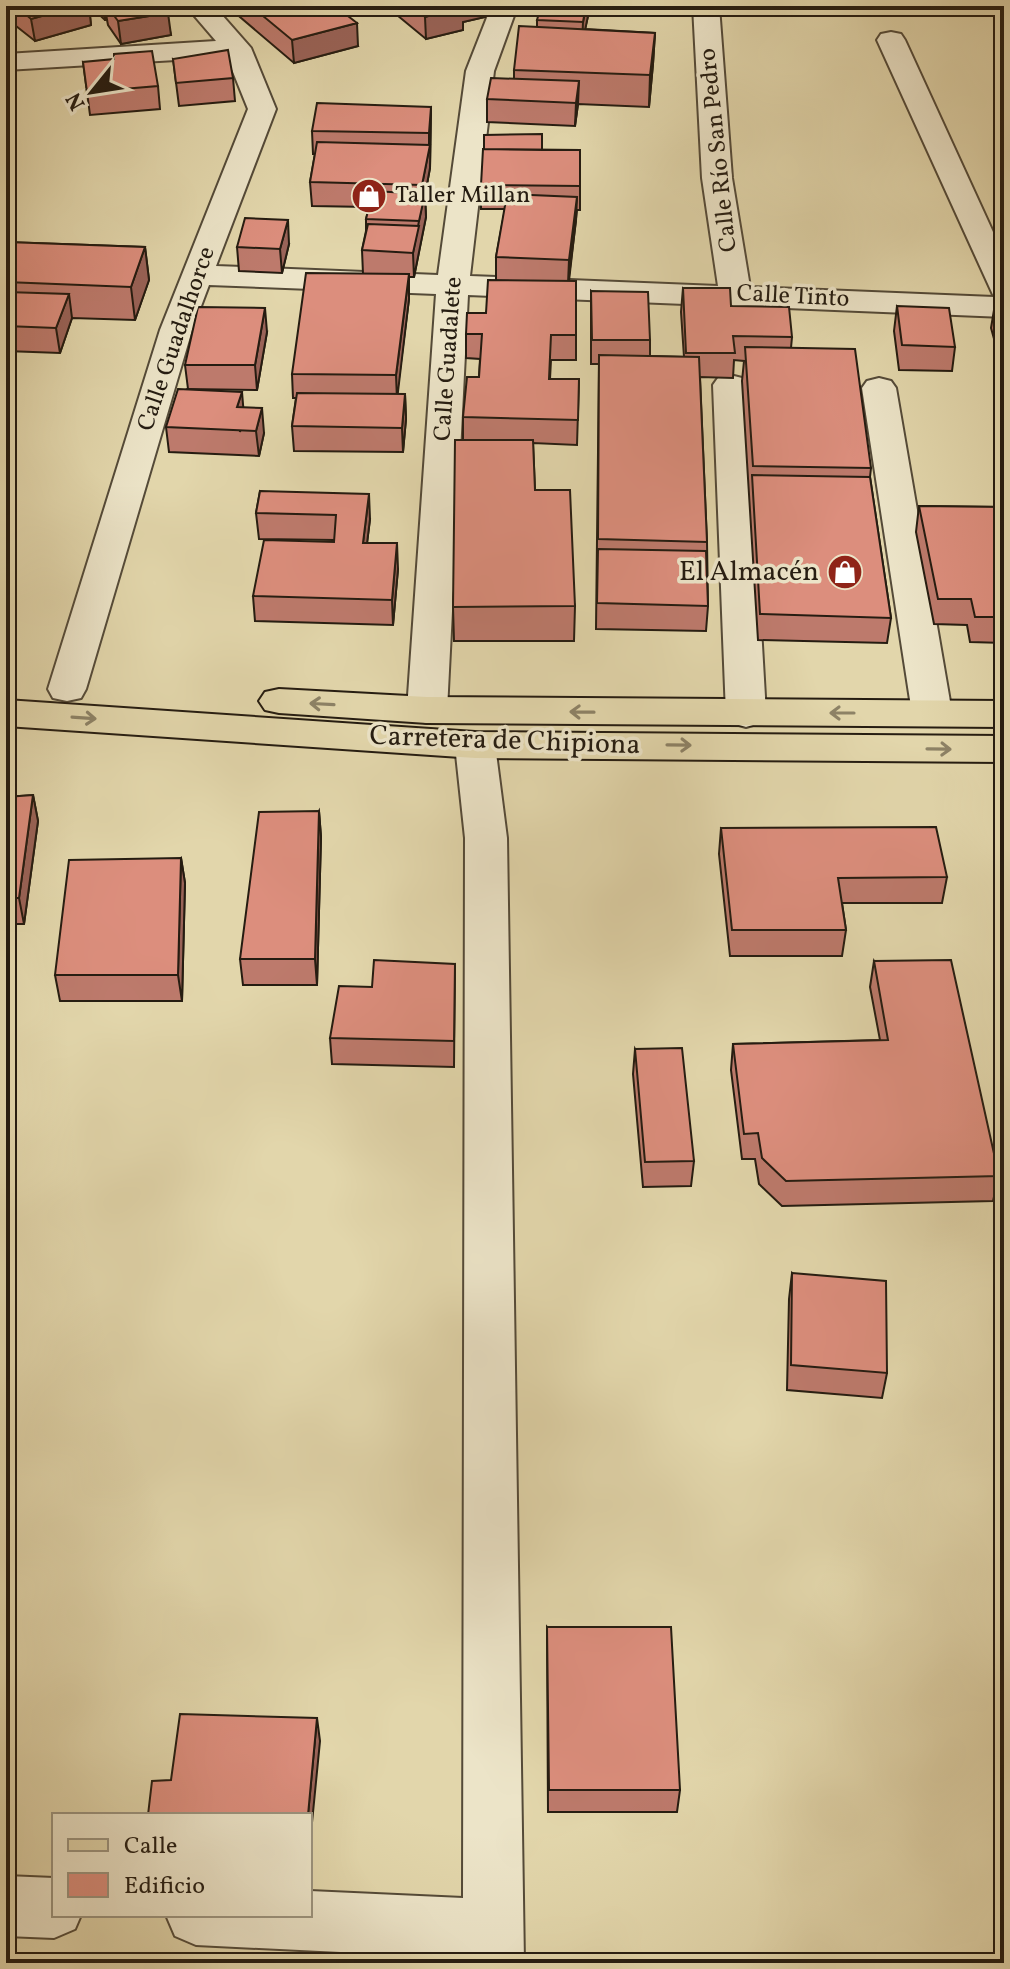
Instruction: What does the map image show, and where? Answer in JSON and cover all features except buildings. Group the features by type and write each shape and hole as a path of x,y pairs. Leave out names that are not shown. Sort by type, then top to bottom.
{"main road":[{"name":"Carretera de Chipiona","path":"6,685 427,710 1004,714"},
{"name":"Carretera de Chipiona","path":"6,713 475,745 1004,749"}],"street":[{"name":"Calle Guadalhorce","path":"67,689 176,330 262,109 237,48 199,6"},
{"name":"Calle Río San Pedro","path":"706,6 717,178 735,294"},
{"name":"Calle Guadalete","path":"427,710 453,284 480,71 498,9"},
{"path":"891,40 1004,290"},
{"path":"6,62 237,48"},
{"name":"Calle Tinto","path":"197,275 1004,307"},
{"path":"730,385 746,714"},
{"path":"879,388 932,713"},
{"path":"215,1917 492,1946 486,838 475,745"},
{"path":"6,1906 52,1908"}],"place":[{"name":"Taller Millan","path":"369,196"},
{"name":"El Almacén","path":"845,572"}]}
